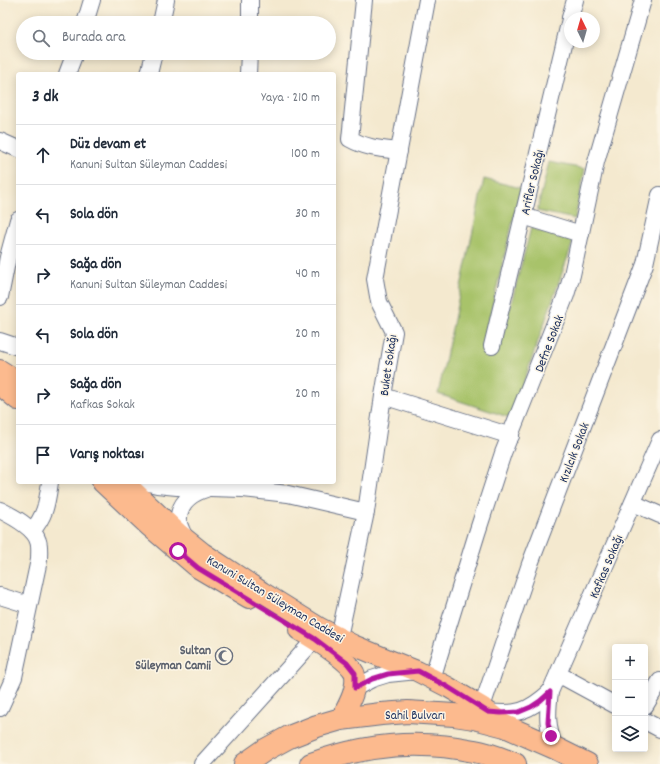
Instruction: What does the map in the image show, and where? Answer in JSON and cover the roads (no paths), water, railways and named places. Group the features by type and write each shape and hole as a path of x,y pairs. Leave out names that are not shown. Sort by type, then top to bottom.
{"highway":[{"name":"Sahil Bulvarı","path":"245,764 265,750 289,737 317,726 341,719 408,712 454,715 474,718 505,726 556,748 587,764"},
{"path":"311,764 363,749 428,744 475,751 515,764"}],"main road":[{"path":"0,370 16,382"},
{"path":"0,385 16,398"},
{"name":"Kanuni Sultan Süleyman Caddesi","path":"104,484 150,528 198,568 315,639 347,663 355,673 355,688"},
{"name":"Kanuni Sultan Süleyman Caddesi","path":"126,484 203,553 262,592 320,628 425,675 485,710 505,726"},
{"path":"341,719 352,698 355,688"}],"street":[{"path":"86,16 92,0"},
{"path":"163,16 166,0"},
{"path":"250,0 250,16"},
{"path":"364,0 350,139 360,145 381,150 399,151"},
{"name":"Buket Sokağı","path":"339,637 366,512 394,332 379,302 375,279 427,0"},
{"name":"Arifler Sokağı","path":"572,12 575,0"},
{"name":"Defne Sokak","path":"425,675 477,533 503,454 566,295 596,162 643,0"},
{"name":"Arifler Sokağı","path":"492,346 564,43"},
{"path":"68,72 72,60"},
{"path":"149,72 152,60"},
{"path":"248,72 249,60"},
{"path":"0,141 16,147"},
{"name":"Kızılcık Sokak","path":"485,710 530,564 645,264 660,195"},
{"path":"523,216 580,234"},
{"path":"0,297 15,241"},
{"path":"0,341 16,346"},
{"path":"383,396 511,436"},
{"name":"Kafkas Sokağı","path":"550,692 660,440"},
{"path":"32,531 44,512 50,484"},
{"path":"153,484 177,487 209,488 239,486 288,494 366,512"},
{"path":"185,538 179,524 180,512 185,501 196,492 209,488"},
{"path":"633,503 660,515"},
{"path":"0,510 16,518 32,531 38,541 39,560 14,677 0,708"},
{"path":"0,596 29,605"},
{"path":"202,764 315,639"},
{"path":"355,688 372,679 388,674 425,675"},
{"path":"558,674 612,703"},
{"path":"648,701 660,681"},
{"path":"485,710 501,713 519,712 531,707 550,692"},
{"path":"550,692 548,723 556,748"},
{"path":"648,723 660,729"}],"place":[{"name":"Sultan Süleyman Camii","path":"224,656"}]}
